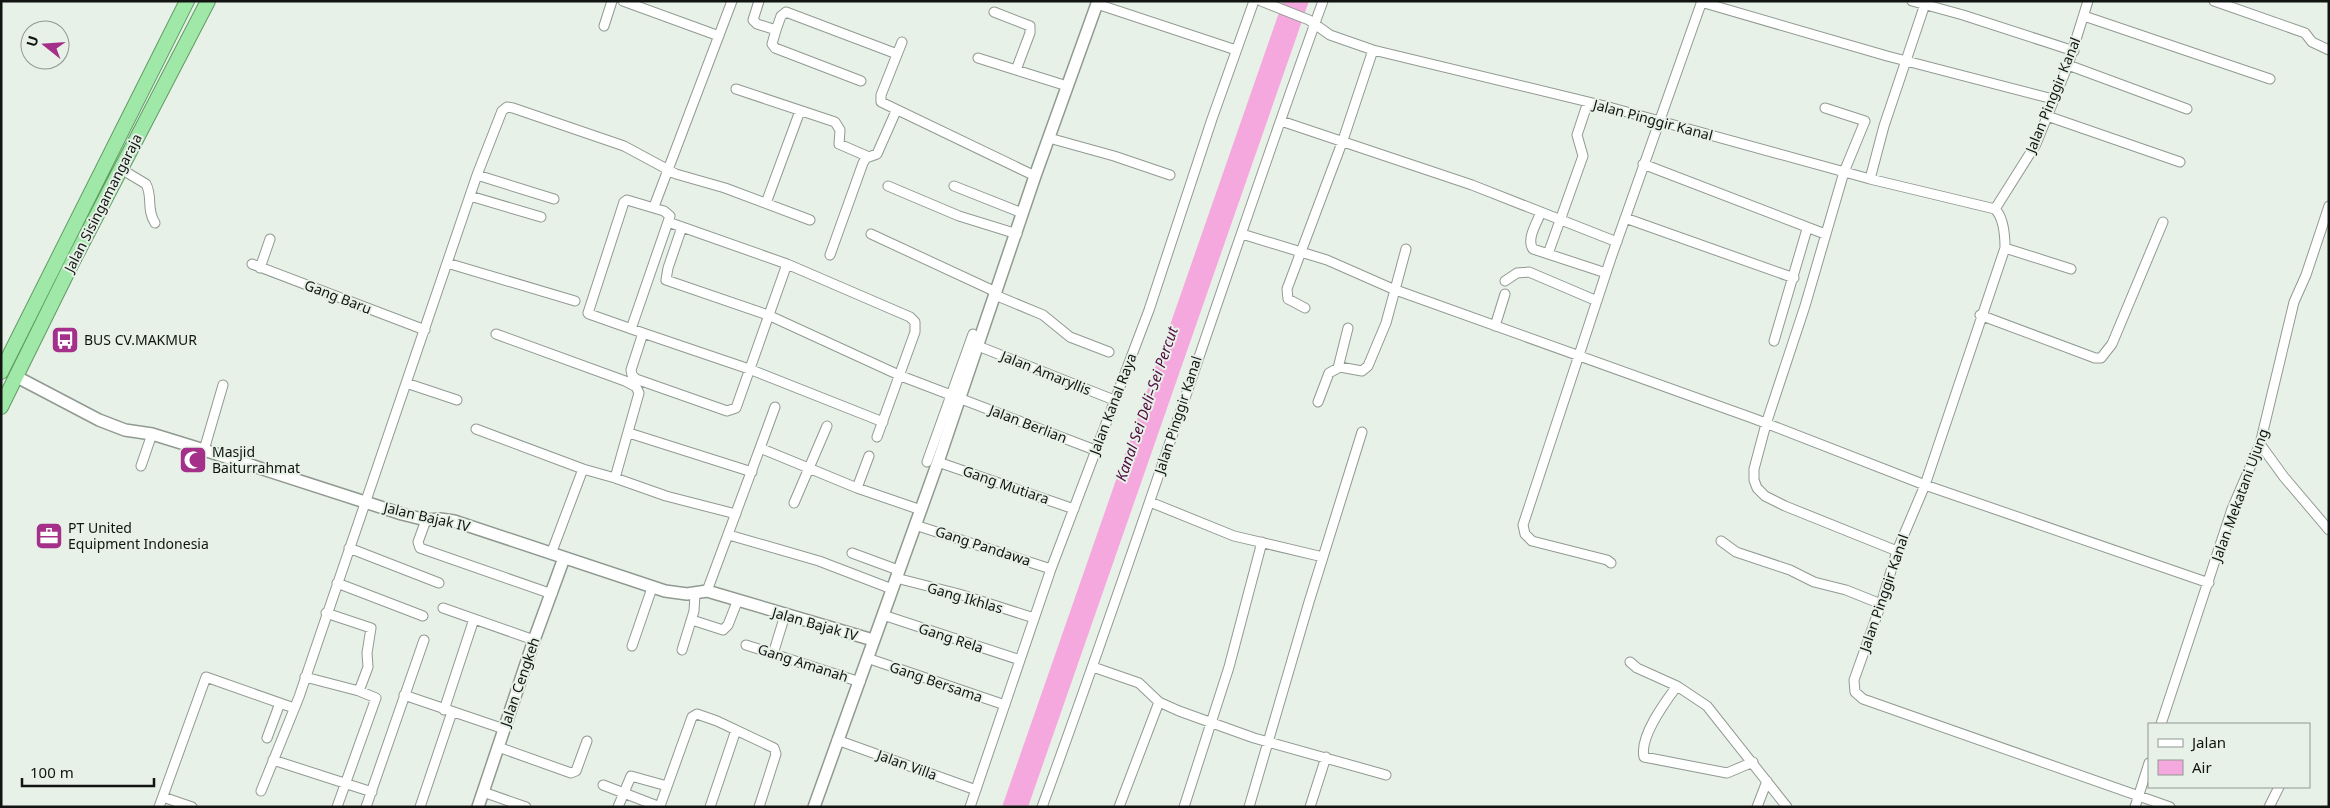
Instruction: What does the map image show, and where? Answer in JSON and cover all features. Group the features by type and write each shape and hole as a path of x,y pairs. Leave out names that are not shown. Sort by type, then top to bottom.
{"highway":[{"name":"Jalan Sisingamangaraja","path":"1,372 187,1"},
{"name":"Jalan Sisingamangaraja","path":"1,406 208,1"}],"street":[{"path":"604,26 612,1"},
{"path":"623,1 719,36"},
{"path":"656,204 732,1"},
{"path":"759,1 754,22 776,30"},
{"name":"Jalan Kanal Raya","path":"970,807 1051,569 1149,310 1254,1"},
{"path":"1261,1 1312,22"},
{"name":"Jalan Pinggir Kanal","path":"1042,807 1150,502 1208,327 1281,121 1312,22 1323,1"},
{"path":"1912,1 1925,3 2074,51"},
{"name":"Jalan Pinggir Kanal","path":"1994,209 2036,144 2074,51 2088,1"},
{"path":"2214,1 2305,34 2312,42 2329,50"},
{"path":"956,396 978,346 1017,234 1022,213 1098,2 1236,50"},
{"path":"1611,564 1606,560 1532,541 1527,537 1523,525 1643,164 1701,2 1906,61 2053,99"},
{"path":"1870,179 1884,126 1925,3"},
{"path":"861,81 774,48 772,44 781,16 786,12 897,54"},
{"path":"994,12 1026,23 1031,28 1016,70"},
{"path":"2084,16 2270,79"},
{"name":"Jalan Pinggir Kanal","path":"1312,22 1330,35 1373,50 1588,102 1870,179 1994,209 2002,221 2005,248 1980,315 1925,485 1897,551 1881,604 1854,680 1858,696 2138,797"},
{"path":"902,42 880,100 883,104 1035,176"},
{"path":"1305,308 1290,301 1287,296 1287,289 1343,140 1373,50"},
{"path":"978,58 1067,86"},
{"path":"2068,66 2187,109"},
{"path":"736,89 838,125 840,130 839,144 869,157"},
{"path":"1548,254 1583,156 1577,135 1588,102"},
{"path":"261,791 305,677 470,196 502,111 508,107 617,143 682,176 704,181 810,220"},
{"path":"1825,108 1865,121 1844,172 1805,306 1766,424 1754,469 1754,480 1757,488 1765,496 1785,506 1897,551"},
{"path":"766,203 800,110"},
{"path":"830,255 863,163 878,151 896,111"},
{"path":"2047,116 2180,162"},
{"path":"1281,121 1343,140 1472,185 1617,242"},
{"path":"1049,138 1114,156 1170,176"},
{"path":"1643,164 1807,229 1825,234"},
{"path":"121,169 146,184 150,216 155,223"},
{"path":"478,175 554,199"},
{"path":"888,186 959,216 1017,234"},
{"path":"954,186 1022,213"},
{"path":"470,196 541,217"},
{"path":"631,329 670,214 628,200 624,202 587,311 589,314 631,329 749,369 882,422"},
{"name":"Jalan Mekatani Ujung","path":"2161,723 2232,509 2260,444 2294,302 2306,275 2329,206"},
{"path":"1541,212 1531,237 1530,244 1534,250 1606,273"},
{"path":"1626,218 1794,278"},
{"path":"668,222 787,264 913,319 916,326 915,332 901,376 877,437"},
{"path":"1980,315 2095,358 2101,358 2112,344 2163,222"},
{"name":"Jalan Berlian","path":"682,227 668,268 666,280 768,315 901,376 1095,450"},
{"path":"1774,341 1807,229"},
{"path":"870,234 1043,315 1070,337 1109,352"},
{"path":"1242,234 1328,260 1393,289 1766,424 1925,485 2209,583"},
{"name":"Gang Baru","path":"270,240 256,266 424,330"},
{"path":"2005,248 2071,269"},
{"path":"1318,402 1329,373 1338,368 1362,370 1368,366 1386,323 1393,289 1406,249"},
{"path":"447,263 575,301"},
{"path":"644,333 631,370 632,376 643,383 723,410 734,410 738,404 787,264"},
{"path":"1505,281 1517,273 1529,272 1597,301"},
{"path":"1495,326 1505,294"},
{"path":"1338,368 1348,328"},
{"path":"496,334 633,384 638,389 639,398 615,478"},
{"path":"814,807 921,510 933,462 956,396 973,334"},
{"name":"Jalan Amaryllis","path":"978,346 1114,400"},
{"name":"Jalan Bajak IV","path":"17,377 110,425 125,430 152,434 426,520 454,521 652,588 678,593 701,592 873,640"},
{"path":"406,383 457,400"},
{"path":"204,450 224,385"},
{"path":"682,650 695,606 729,535 776,407"},
{"path":"794,503 827,426"},
{"path":"476,429 583,469 666,496 736,514"},
{"path":"1249,807 1362,432"},
{"path":"629,433 752,472"},
{"path":"141,466 152,434"},
{"path":"2260,444 2284,477 2329,530"},
{"path":"760,448 857,488 921,510"},
{"path":"857,488 869,456"},
{"name":"Gang Mutiara","path":"933,462 1074,509"},
{"path":"552,554 583,469"},
{"path":"1150,502 1226,533 1323,557"},
{"path":"426,520 418,542 420,548 552,594"},
{"name":"Gang Pandawa","path":"915,524 1051,569"},
{"path":"729,535 819,561 895,579"},
{"path":"1721,541 1736,552 1881,604"},
{"path":"1184,807 1212,722 1262,542"},
{"path":"349,548 439,583"},
{"path":"852,553 895,579"},
{"name":"Jalan Cengkeh","path":"478,807 534,640 564,558"},
{"name":"Gang Ikhlas","path":"895,579 959,594 1034,618"},
{"path":"337,583 423,616"},
{"path":"632,646 652,588"},
{"path":"692,620 723,630 728,625 737,602"},
{"path":"442,608 534,640"},
{"path":"326,613 371,628 367,654 368,667 359,691"},
{"path":"773,654 785,615"},
{"name":"Gang Rela","path":"882,615 1020,660"},
{"path":"420,807 474,619"},
{"path":"366,807 424,640"},
{"name":"Gang Amanah","path":"746,645 860,682"},
{"name":"Gang Bersama","path":"867,658 1005,705"},
{"path":"1630,662 1634,666 1677,686 1707,706 1787,807"},
{"path":"1093,667 1139,683 1159,702 1212,722 1270,742 1386,775"},
{"path":"159,807 206,677 294,708"},
{"path":"305,677 359,691 374,696 376,700 338,807"},
{"path":"1677,686 1654,720 1643,749 1644,758 1727,773 1732,773 1753,762"},
{"path":"404,696 504,729"},
{"path":"1119,807 1159,702"},
{"path":"267,738 280,703"},
{"path":"603,785 660,807 694,714 717,720 774,748 776,751 758,807"},
{"path":"710,807 736,730"},
{"name":"Jalan Villa","path":"838,740 976,790"},
{"path":"498,747 571,773 576,771 587,741"},
{"path":"1310,807 1326,757"},
{"path":"273,760 372,792"},
{"path":"2135,807 2148,765"},
{"path":"618,807 628,778 632,775 667,786"},
{"path":"1757,807 1767,780"},
{"path":"2269,807 2278,788"},
{"path":"483,792 526,807"},
{"path":"163,797 192,807"},
{"path":"2138,797 2170,807"}],"water":[{"name":"Kanal Sei Deli–Sei Percut","path":"1283,1 1309,1 1028,807 1002,807"}],"place":[{"name":"BUS CV.MAKMUR","path":"65,340"},
{"name":"Masjid Baiturrahmat","path":"193,460"},
{"name":"PT United Equipment Indonesia","path":"49,536"}]}
